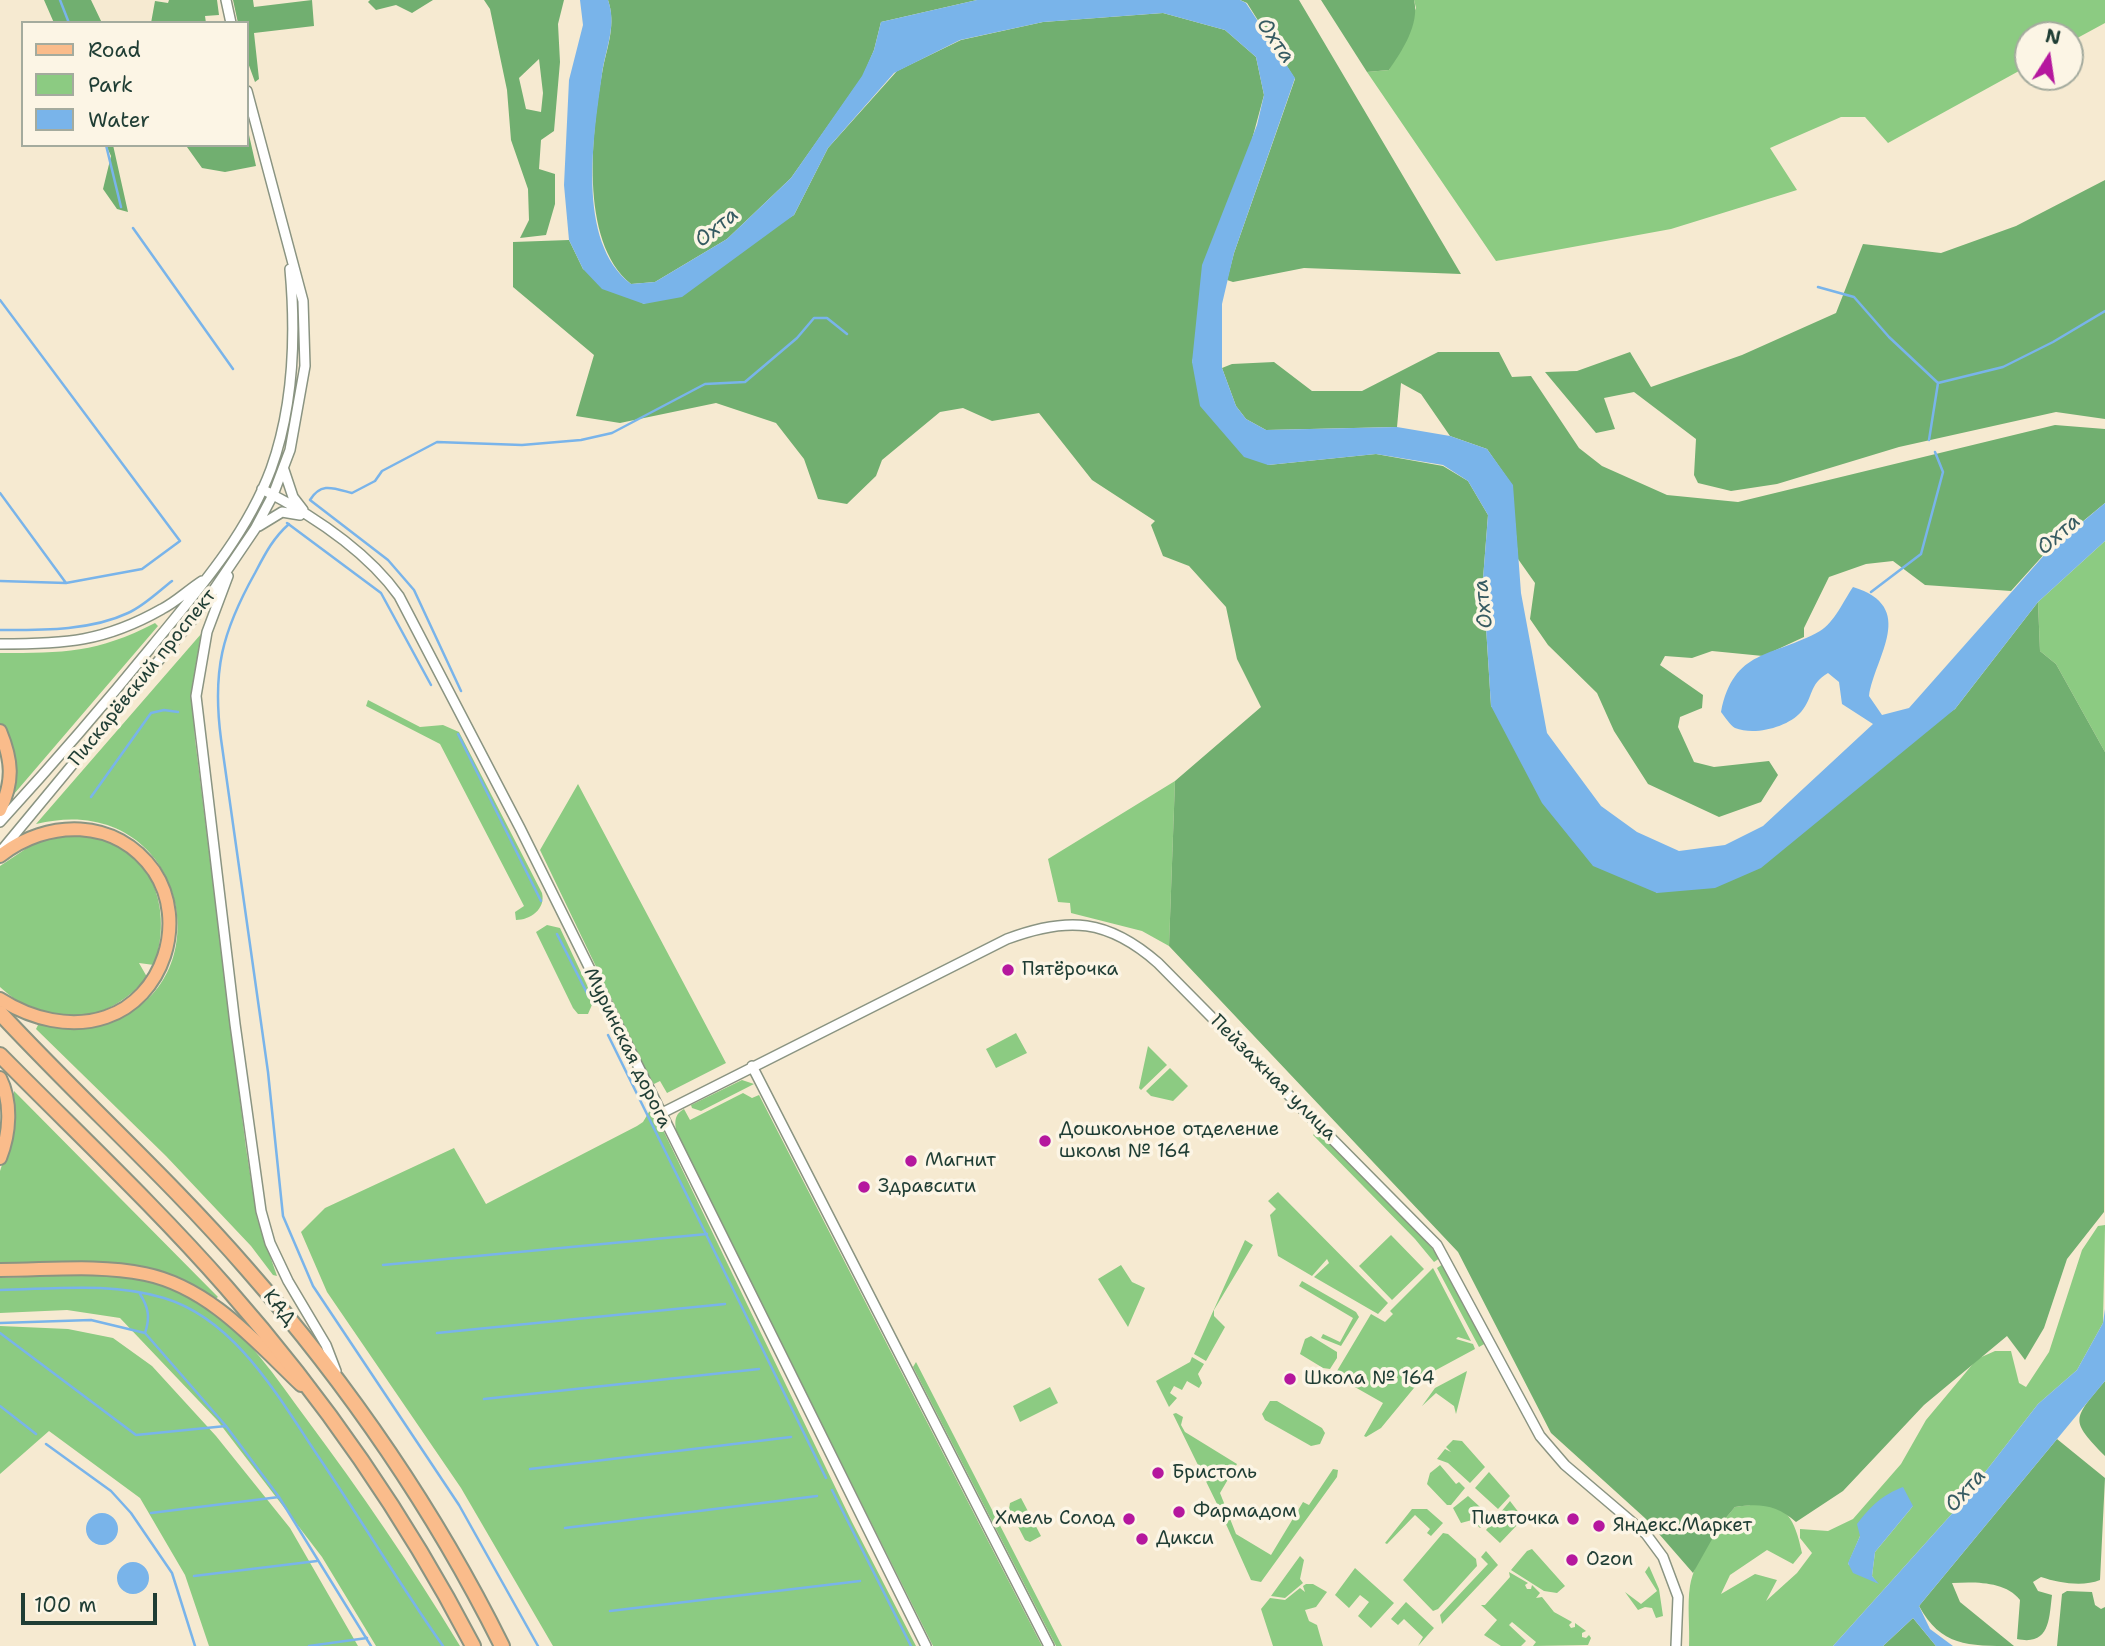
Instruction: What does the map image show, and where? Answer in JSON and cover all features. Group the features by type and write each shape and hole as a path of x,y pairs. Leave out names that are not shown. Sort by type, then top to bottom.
{"highway":[{"name":"КАД","path":"0,1013 247,1268 343,1389 429,1517 502,1646"},
{"name":"КАД","path":"0,1055 130,1183 226,1287 317,1401 410,1532 473,1646"}],"main road":[{"path":"0,731 11,762 11,778 0,810"},
{"path":"0,855 21,840 48,831 72,828 109,835 136,852 154,871 164,894 168,935 158,974 148,990 114,1014 96,1020 65,1023 26,1012 0,999"},
{"path":"0,1078 8,1105 8,1132 0,1158"},
{"path":"0,1270 103,1269 147,1274 181,1287 237,1324 317,1401"}],"street":[{"path":"226,0 231,21"},
{"path":"248,104 303,301 305,342 299,409 273,495"},
{"path":"262,489 277,448 290,385 294,310 289,256"},
{"path":"283,469 293,497 309,517"},
{"name":"Муринская дорога","path":"262,489 309,517 373,564 399,596 520,828 926,1646"},
{"name":"Пискарёвский проспект","path":"0,822 70,746 209,577 237,536 262,489"},
{"name":"Пискарёвский проспект","path":"0,855 198,612 255,529 273,495"},
{"path":"255,529 282,512 309,517"},
{"path":"230,568 207,632 196,696 235,1024 261,1210 270,1243 288,1281 326,1345 343,1389"},
{"path":"0,644 69,642 101,637 165,608 209,577"},
{"name":"Пейзажная улица","path":"660,1114 1007,939 1036,928 1055,924 1088,925 1126,939 1158,963 1437,1245 1541,1436 1565,1465 1646,1534 1663,1557 1678,1597 1676,1646"},
{"path":"752,1066 1049,1646"}],"green space":[{"path":"44,0 91,0 101,21 53,21"},
{"path":"169,0 217,0 219,15 205,16 206,21 151,21 155,1 168,3"},
{"path":"233,0 253,0 254,7 312,0 314,26 254,33 259,79 255,82 248,63 248,21 238,21"},
{"path":"433,0 412,13 396,5 376,10 368,2"},
{"path":"484,0 564,0 558,24 560,62 554,131 541,140 539,169 555,174 555,204 546,235 520,238 529,220 528,189 511,140 507,90 490,9","holes":["539,59 543,93 541,112 526,109 519,78"]},
{"path":"608,0 977,0 881,22 874,50 863,76 791,178 727,239 655,282 631,284 614,265 603,241 596,213 593,183 595,121 611,26"},
{"path":"1240,0 1299,0 1461,274 1304,268 1233,282 1227,280 1295,79 1247,3"},
{"path":"1321,0 1414,0 1412,28 1389,70 1367,72"},
{"path":"1414,0 2105,0 2105,23 2084,34 2084,21 2014,21 2014,74 1888,143 1865,117 1841,117 1770,148 1797,190 1671,229 1496,261 1367,72 1389,70 1416,8"},
{"path":"1163,13 1225,30 1256,57 1264,95 1192,362 1268,465 1376,454 1443,466 1468,481 1488,515 1483,579 1491,706 1657,893 1955,709 2038,602 2040,651 2056,664 2105,752 2104,1212 2067,1259 2044,1328 2025,1360 2007,1336 1924,1405 1843,1491 1796,1522 1782,1512 1768,1507 1735,1507 1720,1525 1693,1573 1646,1519 1551,1433 1458,1252 1169,946 1175,781 1261,707 1237,659 1226,607 1189,566 1163,556 1151,525 1155,521 1092,480 1039,413 992,421 963,408 940,412 882,460 876,476 847,504 818,499 804,459 776,423 716,403 620,423 576,416 594,355 513,287 513,242 569,240 583,269 644,304 794,215 828,148 897,71 961,40 1043,22"},
{"path":"248,130 256,166 225,172 202,168 187,147 248,147"},
{"path":"107,147 113,147 128,212 117,209 103,189 111,156"},
{"path":"2105,180 2105,419 2056,412 1899,447 1777,484 1731,491 1698,483 1694,475 1696,439 1634,392 1604,398 1615,429 1596,433 1545,372 1577,371 1630,352 1651,387 1742,355 1836,313 1863,244 1941,253 2016,226"},
{"path":"1438,352 1499,352 1512,377 1531,376 1579,448 1602,466 1667,495 1738,502 2055,425 2105,429 2105,503 2047,551 2011,591 1925,585 1893,561 1866,564 1829,577 1804,628 1804,637 1763,656 1712,651 1692,658 1665,656 1660,665 1703,695 1702,708 1680,717 1678,727 1694,762 1714,767 1769,761 1778,775 1761,802 1719,817 1648,784 1614,731 1597,693 1548,645 1530,619 1535,583 1518,559 1512,485 1487,449 1450,436 1421,394 1401,383 1397,427 1266,430 1246,419 1236,406 1222,368 1232,364 1274,362 1312,391 1362,391"},
{"path":"2105,541 2105,752 2056,664 2040,651 2038,602"},
{"path":"155,623 158,626 14,794 11,793 9,747 0,725 0,653 43,653 97,646"},
{"path":"201,634 192,688 195,739 246,1148 257,1218 277,1276 273,1275 251,1246 166,1156 36,1029 39,1023 73,1029 107,1023 145,1001 169,970 178,933 173,895 156,860 127,834 87,820 36,824"},
{"path":"368,700 420,727 443,725 459,732 542,893 542,904 536,912 527,918 516,920 515,912 524,906 440,744 366,706"},
{"path":"1175,781 1169,946 1142,931 1071,913 1070,903 1058,902 1048,859"},
{"path":"578,784 726,1063 667,1093 660,1081 654,1084 650,1079 540,850"},
{"path":"73,833 106,839 124,848 138,860 149,875 156,892 161,928 154,965 139,963 147,977 114,1005 76,1017 37,1011 0,987 0,866 39,840"},
{"path":"547,925 560,928 594,1000 588,1014 578,1014 573,1008 536,932"},
{"path":"1016,1033 1027,1053 996,1068 986,1049"},
{"path":"1148,1046 1167,1065 1141,1090 1139,1088"},
{"path":"1170,1068 1188,1086 1173,1101 1151,1096 1146,1091"},
{"path":"742,1080 754,1084 701,1111 692,1108 691,1105"},
{"path":"14,1091 218,1297 215,1299 162,1274 111,1263 0,1264 0,1171 12,1134"},
{"path":"743,1093 752,1098 759,1095 1042,1646 933,1646 677,1135 675,1124 680,1111 684,1109 690,1120"},
{"path":"652,1107 852,1522 916,1646 553,1646 461,1488 327,1292 301,1232 325,1208 454,1148 486,1204 637,1126 643,1122"},
{"path":"1318,1130 1440,1258 1434,1262 1415,1239 1313,1135"},
{"path":"1278,1192 1388,1303 1378,1314 1314,1277 1329,1263 1327,1259 1312,1276 1278,1256 1270,1215 1276,1209 1268,1201"},
{"path":"2105,1225 2103,1323 2077,1370 2038,1404 1958,1507 1833,1646 1689,1646 1689,1601 1693,1575 1708,1544 1735,1507 1774,1506 1789,1517 1798,1538 1802,1553 1793,1564 1767,1550 1730,1575 1721,1594 1755,1574 1777,1580 1766,1601 1797,1573 1812,1553 1800,1538 1800,1529 1828,1531 1853,1519 1901,1464 1926,1420 1977,1359 1995,1351 2011,1351 2019,1383 2026,1387 2049,1352 2082,1250 2098,1226","holes":["1913,1506 1875,1552 1872,1576 1877,1583 1848,1564 1860,1536"]},
{"path":"1391,1235 1424,1269 1392,1300 1359,1266"},
{"path":"1245,1240 1253,1245 1214,1310 1214,1316 1225,1327 1206,1361 1194,1354"},
{"path":"1443,1264 1486,1343 1479,1347 1437,1268"},
{"path":"1121,1265 1132,1282 1145,1288 1128,1327 1098,1279"},
{"path":"1433,1268 1471,1341 1458,1337 1456,1339 1473,1344 1475,1349 1423,1377 1381,1428 1366,1437 1364,1436 1383,1403 1339,1378 1337,1371 1371,1314 1385,1322 1393,1314 1390,1311"},
{"path":"101,1274 143,1280 181,1293 221,1318 248,1343 366,1502 460,1646 376,1646 322,1557 217,1420 120,1318 67,1310 0,1313 0,1278"},
{"path":"1302,1281 1356,1312 1359,1317 1341,1346 1321,1338 1323,1334 1340,1342 1353,1318 1299,1286"},
{"path":"0,1326 68,1329 113,1338 152,1366 216,1436 290,1528 358,1646 209,1646 185,1575 140,1498 49,1431 0,1474"},
{"path":"1311,1336 1337,1352 1337,1358 1330,1369 1323,1368 1300,1354 1305,1339"},
{"path":"1192,1357 1204,1364 1198,1374 1202,1383 1199,1388 1187,1381 1182,1390 1174,1386 1170,1393 1177,1398 1169,1407 1156,1381 1190,1362"},
{"path":"916,1362 1062,1646 1056,1646 913,1367"},
{"path":"1467,1371 1456,1414 1454,1406 1436,1393 1422,1406 1435,1388"},
{"path":"2105,1381 2105,1456 2086,1435 2080,1420 2086,1404"},
{"path":"1050,1387 1058,1403 1020,1422 1013,1406"},
{"path":"1270,1401 1277,1401 1322,1428 1325,1433 1320,1444 1311,1446 1265,1420 1262,1414"},
{"path":"1173,1414 1183,1417 1181,1425 1185,1432 1237,1464 1220,1493 1226,1508 1220,1510"},
{"path":"2057,1439 2105,1478 2100,1580 2071,1583 2041,1577 2033,1582 2038,1591 2052,1595 2046,1629 2036,1638 2028,1640 2017,1639 2020,1600 2014,1594 1989,1584 1952,1583 1960,1602 2014,1646 1969,1644 1946,1636 1927,1619 1919,1606"},
{"path":"1453,1440 1462,1441 1485,1467 1470,1483 1448,1463 1437,1459 1445,1449 1451,1452 1446,1447"},
{"path":"1440,1465 1456,1484 1459,1482 1465,1488 1451,1505 1447,1505 1427,1484 1430,1473"},
{"path":"1333,1469 1338,1470 1337,1477 1261,1582 1251,1580 1221,1513 1227,1511 1236,1534 1271,1555 1303,1502 1309,1505"},
{"path":"1489,1472 1510,1496 1498,1509 1475,1488"},
{"path":"1468,1496 1491,1517 1480,1528 1472,1520 1461,1523 1453,1508"},
{"path":"1021,1498 1041,1536 1030,1542 1025,1540 1009,1509 1010,1503"},
{"path":"1510,1501 1526,1522 1519,1523 1500,1543 1486,1530"},
{"path":"1412,1509 1427,1509 1443,1523 1431,1536 1427,1533 1430,1529 1415,1515 1385,1543"},
{"path":"1443,1533 1448,1534 1476,1559 1477,1566 1438,1609 1433,1611 1403,1580"},
{"path":"1532,1549 1565,1586 1557,1593 1544,1591 1511,1570 1527,1551"},
{"path":"1486,1551 1498,1565 1442,1624 1440,1615 1488,1564 1481,1557"},
{"path":"1300,1556 1304,1560 1300,1579 1303,1583 1285,1598 1271,1596"},
{"path":"1649,1566 1659,1589 1663,1616 1656,1618 1652,1608 1638,1610 1625,1592 1641,1604 1657,1591 1645,1572"},
{"path":"1355,1568 1394,1603 1371,1628 1358,1616 1369,1602 1360,1595 1349,1608 1335,1595"},
{"path":"1509,1572 1528,1583 1525,1585 1527,1589 1531,1589 1532,1585 1540,1593 1536,1598 1542,1597 1554,1612 1572,1622 1569,1625 1571,1628 1575,1627 1575,1623 1586,1631 1582,1633 1582,1637 1589,1635 1591,1638 1588,1645 1533,1646 1536,1642 1512,1622 1509,1625 1526,1641 1521,1646 1501,1646 1484,1635 1497,1620 1481,1605 1485,1605 1510,1577"},
{"path":"1313,1584 1327,1592 1316,1607 1305,1610 1309,1621 1317,1625 1323,1646 1273,1646 1261,1609 1270,1598 1285,1600 1300,1588 1305,1592 1303,1586"},
{"path":"2067,1591 2092,1592 2095,1605 2101,1609 2105,1607 2105,1646 2057,1646 2062,1594"},
{"path":"1406,1602 1434,1628 1418,1646 1423,1637 1404,1619 1398,1625 1391,1619"},
{"path":"1913,1618 1936,1646 1883,1646"}],"water":[{"path":"580,0 608,0 610,9 611,27 595,127 592,186 595,215 602,242 613,265 631,284 655,282 727,239 791,178 862,76 874,50 881,22 977,0 1240,0 1246,3 1295,78 1234,253 1222,304 1222,368 1236,406 1246,419 1266,430 1397,427 1450,436 1487,449 1513,485 1521,593 1547,733 1601,806 1637,832 1679,851 1725,845 1763,826 1873,724 1842,704 1839,682 1828,673 1817,682 1801,712 1788,722 1771,729 1752,731 1735,728 1721,712 1727,691 1745,665 1820,631 1834,617 1853,587 1873,596 1884,607 1888,620 1888,634 1869,696 1882,715 1909,708 2047,552 2105,503 2105,541 2038,602 1955,709 1761,868 1715,888 1657,893 1593,866 1542,803 1491,706 1483,579 1488,515 1468,481 1443,465 1376,454 1268,465 1244,457 1200,406 1192,362 1202,265 1257,125 1264,95 1256,57 1225,30 1163,13 1043,22 960,40 894,73 828,148 794,215 682,297 644,304 602,289 583,269 569,240 564,185 569,80 583,25"},
{"path":"2105,1309 2105,1381 1919,1606 1930,1629 1953,1646 1936,1646 1913,1618 1883,1646 1833,1646 1958,1507 2038,1404 2077,1370 2103,1323"},
{"path":"1903,1487 1913,1506 1875,1552 1872,1576 1879,1584 1853,1573 1848,1563 1860,1536 1857,1524 1877,1502"},
{"path":"102,1513 113,1518 118,1529 113,1540 102,1545 91,1540 86,1529 91,1518"},
{"path":"133,1562 144,1567 149,1578 144,1589 133,1594 122,1589 117,1578 122,1567"}],"waterway":[{"path":"60,0 68,21"},
{"path":"106,147 121,207"},
{"path":"133,228 233,369"},
{"path":"1818,287 1854,297 1889,337 1938,383"},
{"path":"0,300 180,541 142,569 66,583 0,581"},
{"path":"1929,440 1938,383 2003,367 2053,342 2105,311"},
{"path":"461,691 414,590 388,560 310,500 314,494 328,488 352,493 375,481 382,471 437,442 522,445 581,440 612,433 705,384 745,382 797,338 814,318 827,318 847,334"},
{"path":"1871,592 1921,554 1943,472 1935,452"},
{"path":"0,493 66,583"},
{"path":"287,523 381,593 431,685"},
{"path":"289,524 266,553 234,614 222,653 218,693 221,739 268,1072 283,1216 313,1286 459,1505 538,1646"},
{"path":"0,630 65,628 113,619 140,606 172,581"},
{"path":"91,797 151,713 164,710 178,712"},
{"path":"458,734 541,901"},
{"path":"557,934 589,997"},
{"path":"608,1035 826,1478"},
{"path":"383,1265 707,1234"},
{"path":"0,1290 103,1288 144,1293 190,1309 214,1324 235,1343 272,1388 443,1646"},
{"path":"140,1294 148,1313 145,1333"},
{"path":"437,1333 725,1304"},
{"path":"0,1323 91,1320 145,1333 226,1426 279,1497 371,1646"},
{"path":"0,1333 136,1435 226,1426"},
{"path":"484,1399 759,1369"},
{"path":"0,1406 36,1434"},
{"path":"530,1469 791,1437"},
{"path":"46,1444 111,1491 131,1513 172,1573 195,1646"},
{"path":"832,1490 911,1646"},
{"path":"565,1528 817,1496"},
{"path":"151,1513 279,1497"},
{"path":"194,1576 317,1561"},
{"path":"610,1611 860,1581"},
{"path":"309,1646 367,1638"}],"place":[{"name":"Пятёрочка","path":"1008,970"},
{"name":"Дошкольное отделение школы № 164","path":"1045,1141"},
{"name":"Магнит","path":"911,1161"},
{"name":"Здравсити","path":"864,1187"},
{"name":"Школа № 164","path":"1290,1379"},
{"name":"Бристоль","path":"1158,1473"},
{"name":"Фармадом","path":"1179,1512"},
{"name":"Хмель Солод","path":"1129,1519"},
{"name":"Пивточка","path":"1573,1519"},
{"name":"Яндекс.Маркет","path":"1599,1526"},
{"name":"Дикси","path":"1142,1539"},
{"name":"Ozon","path":"1572,1560"}],"water label":[{"name":"Охта","path":"1275,41"},
{"name":"Охта","path":"717,228"},
{"name":"Охта","path":"2059,535"},
{"name":"Охта","path":"1484,604"},
{"name":"Охта","path":"1966,1491"}]}
